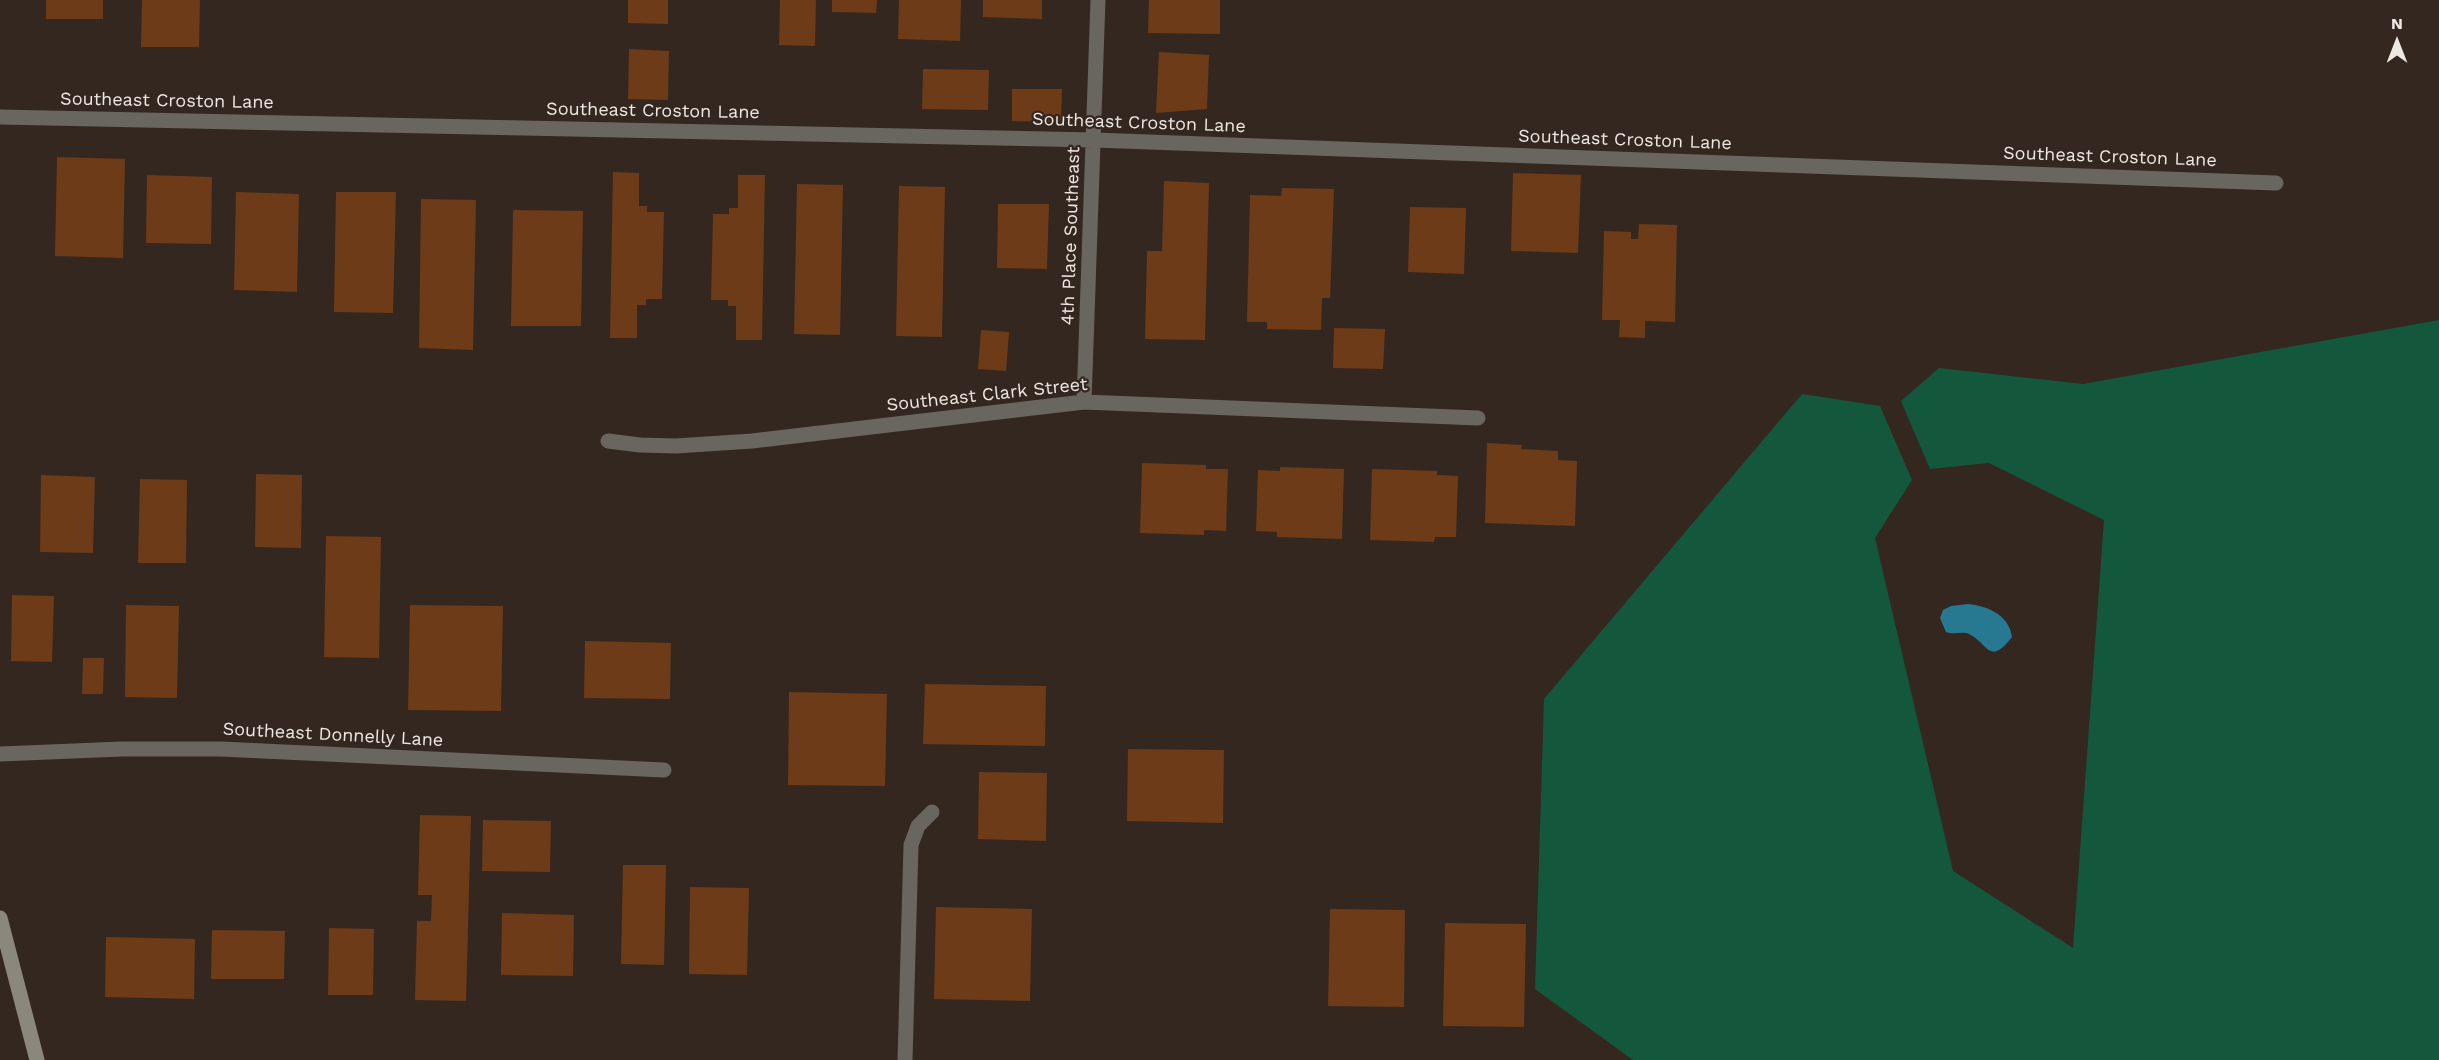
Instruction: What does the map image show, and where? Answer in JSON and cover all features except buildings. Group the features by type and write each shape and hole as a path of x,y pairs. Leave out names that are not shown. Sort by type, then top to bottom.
{"street":[{"name":"4th Place Southeast","path":"1084,402 1098,0"},
{"name":"Southeast Croston Lane","path":"0,117 1094,140 2276,183"},
{"name":"Southeast Clark Street","path":"608,441 676,446 752,441 1084,402 1478,418"},
{"name":"Southeast Donnelly Lane","path":"0,754 122,749 221,749 664,770"},
{"path":"905,1060 911,845 918,826 932,812"},
{"path":"0,918 37,1060"}],"green space":[{"path":"2439,320 2439,1060 1633,1060 1535,989 1544,699 1802,394 1880,406 1912,480 1875,538 1953,871 2073,948 2104,520 1989,463 1930,469 1901,401 1939,368 2083,384"}],"water":[{"path":"1968,604 1983,607 2002,617 2012,637 2004,646 1993,652 1969,634 1946,632 1940,618 1943,610 1951,606"}]}
